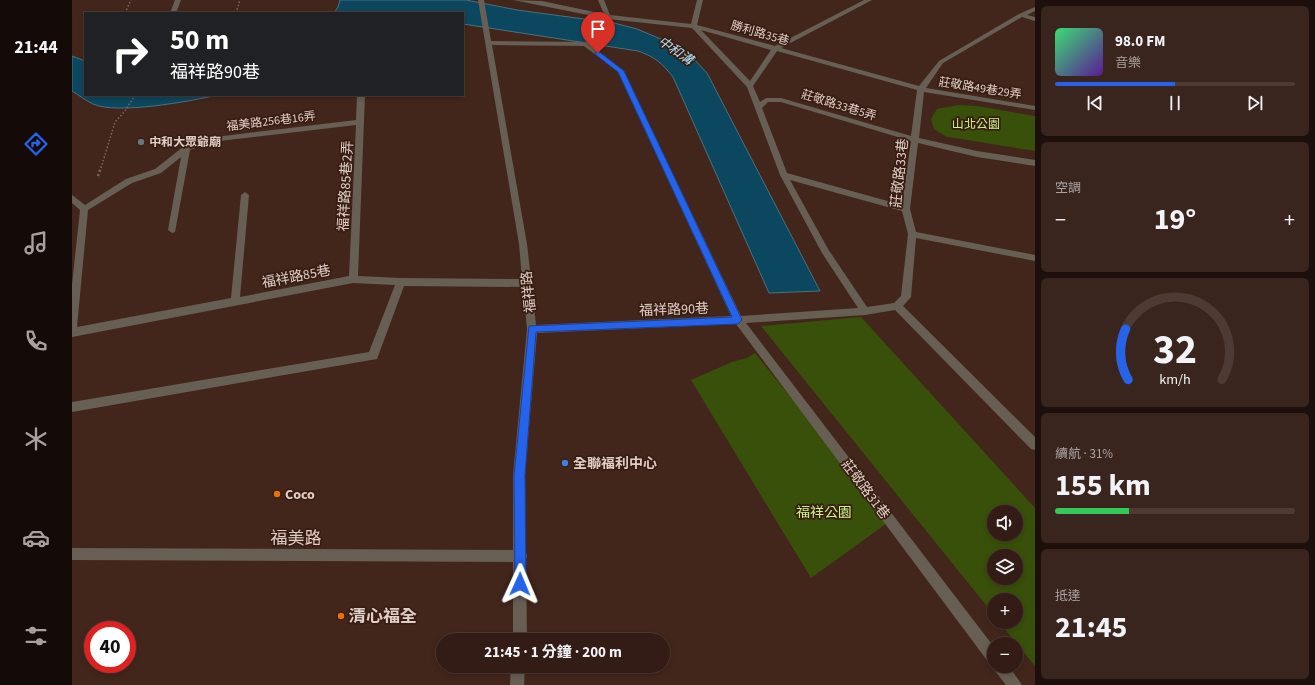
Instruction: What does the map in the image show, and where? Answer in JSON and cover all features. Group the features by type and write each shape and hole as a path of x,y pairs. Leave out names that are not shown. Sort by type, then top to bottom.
{"street":[{"path":"173,12 178,0"},
{"name":"勝利路35巷","path":"516,0 542,3 608,17 694,26 921,89"},
{"path":"601,0 608,17"},
{"path":"700,0 694,26 750,86 784,176 825,252 865,311"},
{"path":"750,86 775,49 869,0"},
{"name":"福祥路","path":"482,3 523,244 532,329 519,475 521,556 520,633"},
{"name":"莊敬路33巷","path":"897,306 906,297 912,234 906,209 921,89 941,62 1021,15 1035,9"},
{"path":"1021,15 1035,19"},
{"name":"莊敬路31巷","path":"488,43 586,44 621,71 738,320 987,649"},
{"name":"莊敬路49巷29弄","path":"921,89 1035,108"},
{"name":"福祥路85巷2弄","path":"354,279 361,96"},
{"name":"莊敬路33巷5弄","path":"758,108 766,100 781,100 915,140 978,154 1035,163"},
{"name":"福美路256巷16弄","path":"84,209 128,181 158,171 186,149 210,140 361,122"},
{"path":"172,230 186,149"},
{"path":"784,176 906,209"},
{"path":"235,302 245,195"},
{"path":"72,198 84,209 72,333"},
{"path":"912,234 1035,258"},
{"name":"福祥路85巷","path":"72,333 354,279 402,282 528,283"},
{"path":"72,408 373,356 402,282"},
{"path":"897,306 1035,445"},
{"name":"福祥路90巷","path":"532,329 738,320 865,311 897,306"},
{"name":"福美路","path":"72,554 521,556"},
{"path":"517,685 518,673"},
{"path":"1005,673 1014,685"}],"path":[{"path":"125,12 131,0"},
{"path":"236,12 240,0"},
{"path":"84,209 95,184 115,122 125,111 134,96"}],"green space":[{"name":"山北公園","path":"958,105 977,106 1035,116 1035,151 947,137 934,129 931,119 937,109"},
{"path":"861,317 1035,508 1035,666 1023,651 1023,637 1011,637 1005,629 1023,629 1023,593 987,593 987,606 761,326"},
{"name":"福祥公園","path":"755,353 890,521 811,578 691,380 732,362 747,358"}],"water":[{"name":"中和溝","path":"340,0 466,0 517,10 614,23 637,29 675,45 692,57 707,73 820,291 769,293 673,77 662,64 654,58 638,51 464,24 464,12 335,12"},
{"path":"72,56 84,61 84,96 212,96 154,106 119,108 104,107 90,103 72,91"}],"place":[{"name":"中和大眾爺廟","path":"141,142"},
{"name":"全聯福利中心","path":"565,463"},
{"name":"Coco","path":"277,494"},
{"name":"清心福全","path":"341,616"}],"route":[{"path":"520,584 521,556 519,475 532,329 738,320 621,71 598,53"}]}
